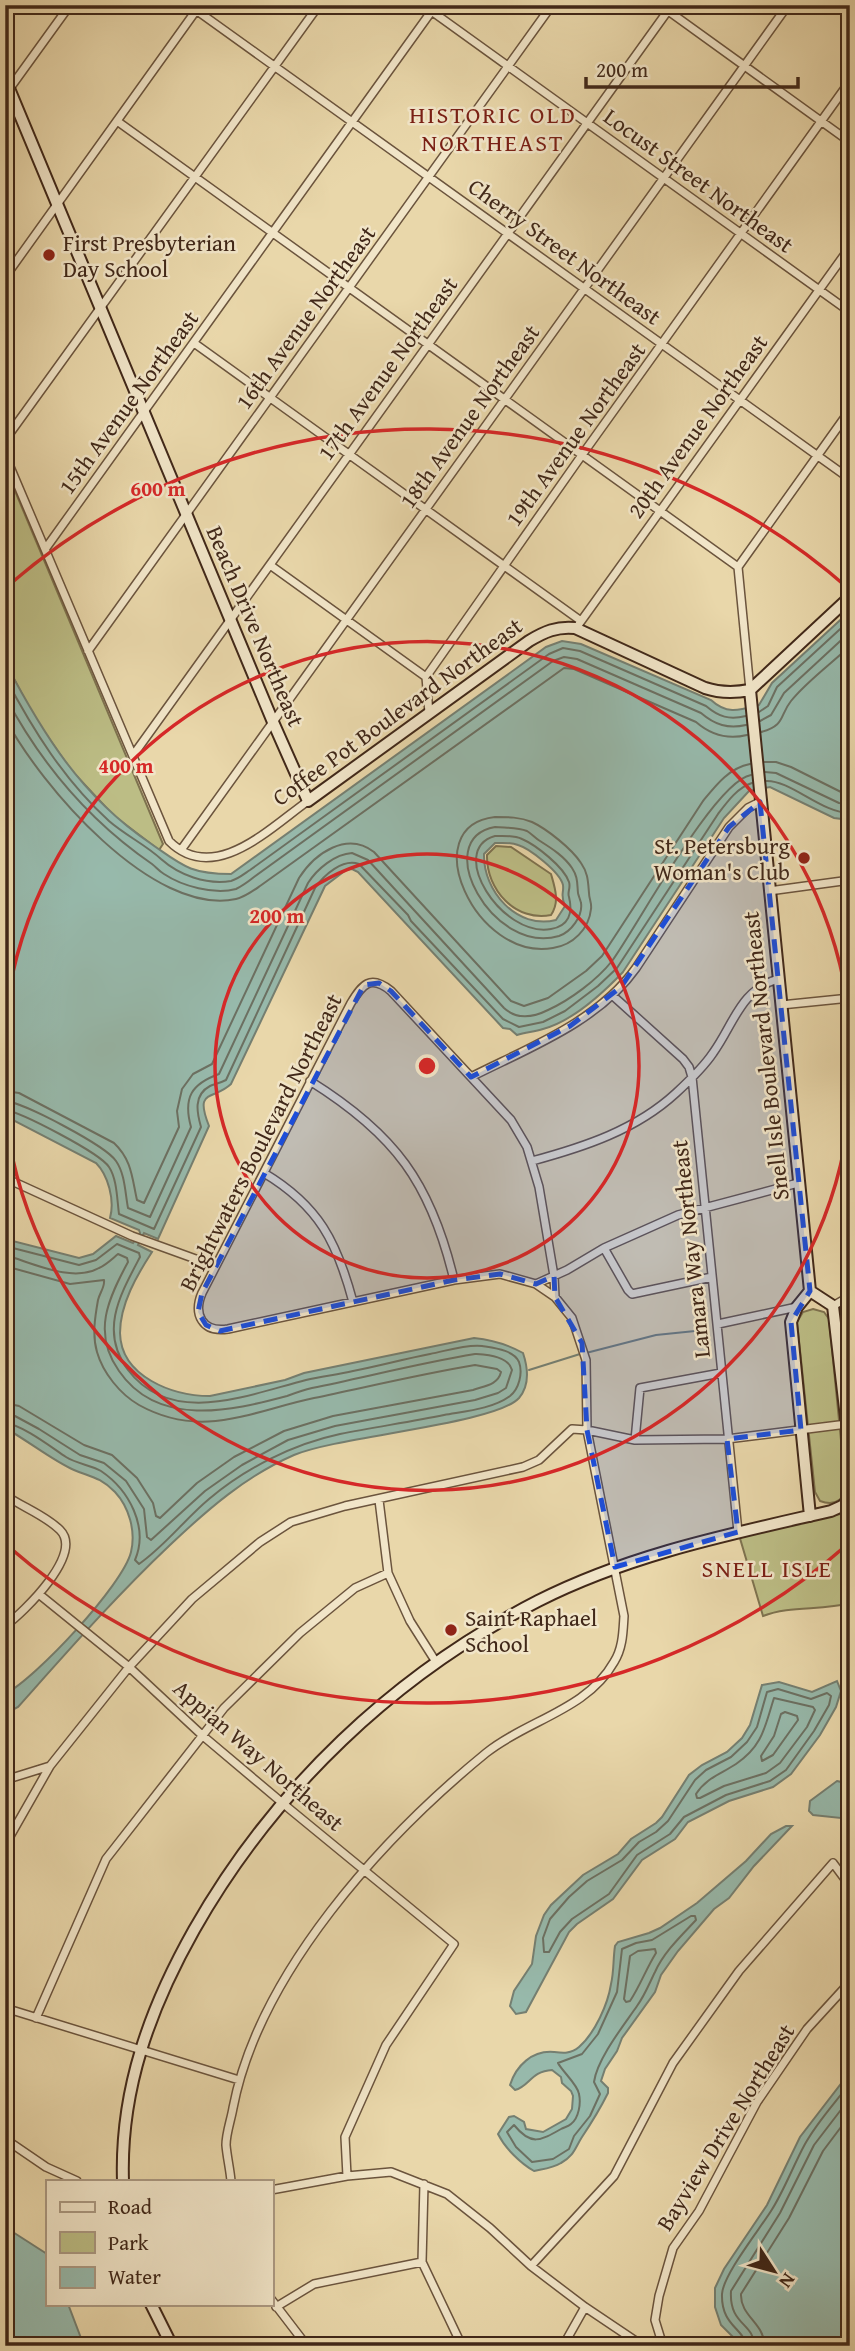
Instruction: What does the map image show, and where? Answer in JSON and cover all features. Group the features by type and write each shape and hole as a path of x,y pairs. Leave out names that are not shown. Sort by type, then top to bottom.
{"street":[{"path":"7,87 70,5"},
{"name":"Cherry Street Northeast","path":"189,5 199,8 352,122 850,480"},
{"path":"5,440 319,5"},
{"name":"Locust Street Northeast","path":"423,5 434,8 508,67 850,312"},
{"name":"16th Avenue Northeast","path":"89,651 552,5"},
{"path":"660,5 670,8 744,66 850,142"},
{"name":"18th Avenue Northeast","path":"181,850 788,5"},
{"path":"5,277 199,8"},
{"name":"15th Avenue Northeast","path":"46,548 434,8"},
{"name":"17th Avenue Northeast","path":"134,754 670,8"},
{"name":"19th Avenue Northeast","path":"426,677 850,81"},
{"name":"Beach Drive Northeast","path":"7,87 308,801"},
{"path":"117,121 737,567 850,411"},
{"name":"20th Avenue Northeast","path":"578,625 850,247"},
{"path":"194,343 504,566 578,625 715,691 732,693 750,690 850,597"},
{"path":"5,455 169,840 181,850"},
{"path":"270,565 426,677 429,713"},
{"name":"Snell Isle Boulevard Northeast","path":"737,567 810,1291"},
{"name":"Coffee Pot Boulevard Northeast","path":"181,850 205,857 232,854 540,634 559,627 578,625"},
{"path":"555,1297 554,1276 532,1161 511,1120 471,1077 570,1026 612,995 629,978 729,827 748,807 760,802"},
{"path":"769,891 850,880"},
{"path":"532,1161 577,1149 620,1131 655,1110 711,1056 751,994 765,983 778,979"},
{"name":"Brightwaters Boulevard Northeast","path":"231,2180 226,2143 239,2080 261,2022 322,1922 363,1870 487,1752 578,1700 594,1687 615,1662 622,1642 624,1616 587,1430 586,1360 572,1318 555,1297 536,1284 500,1274 454,1280 220,1331 206,1325 198,1312 198,1303 215,1266 310,1081 358,991 364,985 379,983 391,991 471,1077"},
{"path":"612,995 683,1059 692,1077"},
{"path":"781,1005 850,998"},
{"name":"Lamara Way Northeast","path":"692,1077 738,1531"},
{"path":"310,1081 353,1109 404,1161 417,1180 439,1224 454,1280"},
{"path":"264,1173 294,1193 322,1223 339,1254 353,1302"},
{"path":"14,1182 132,1236 215,1266"},
{"path":"536,1284 657,1224 704,1207 798,1183"},
{"path":"604,1248 632,1294 712,1277"},
{"path":"810,1516 791,1333 792,1315 810,1291 833,1306"},
{"path":"833,1306 850,1296"},
{"path":"833,1306 850,1452"},
{"path":"718,1324 797,1307"},
{"path":"635,1440 640,1388 722,1373"},
{"path":"5,1844 50,1766 130,1667 191,1599 260,1542 291,1522 345,1506 523,1467 539,1460 572,1429 635,1440 727,1439 847,1424"},
{"path":"5,1494 62,1531 67,1540 65,1553 40,1595 5,1626"},
{"path":"123,2180 125,2124 130,2088 140,2050 170,1974 204,1912 243,1854 283,1802 354,1728 436,1662 540,1601 615,1567 663,1551 831,1511 850,1499"},
{"path":"379,1500 388,1573 410,1621 436,1662"},
{"path":"36,2018 106,1859 204,1736 223,1708 300,1633 355,1588 388,1573"},
{"name":"Appian Way Northeast","path":"40,1595 130,1667 204,1736 454,1944 386,2045 345,2137 347,2176"},
{"path":"5,1780 50,1766"},
{"path":"531,2266 614,2176 680,2052 738,1971 833,1863 850,1886"},
{"name":"Bayview Drive Northeast","path":"663,2346 656,2320 659,2297 673,2248 699,2211 757,2102 807,2029 850,1982"},
{"path":"5,2008 239,2080"},
{"path":"5,2139 46,2167 75,2180"},
{"path":"273,2190 347,2176 391,2172 424,2184 447,2194 531,2266 643,2346"},
{"path":"424,2184 422,2262 462,2346"},
{"path":"307,2346 273,2303 314,2284 422,2262"},
{"path":"152,2306 172,2346"},
{"path":"563,2346 585,2307"}],"highlighted area":[{"path":"760,802 810,1291 791,1322 801,1430 727,1439 738,1532 615,1567 587,1430 582,1343 555,1297 554,1276 536,1284 500,1274 454,1280 220,1331 206,1325 198,1312 202,1293 364,985 379,983 391,991 471,1077 570,1026 621,987 729,827"}],"green space":[{"path":"5,467 163,844 159,850 113,815 71,770 34,717 5,662"},
{"path":"496,846 511,847 551,874 556,900 551,915 526,914 505,901 488,868 487,855"},
{"path":"813,1309 824,1312 829,1319 846,1491 832,1503 820,1501 815,1492 797,1322 803,1312"},
{"path":"850,1512 850,1603 784,1610 763,1616 739,1535"}],"water":[{"path":"850,611 850,820 834,818 770,787 749,791 724,818 623,972 586,1006 554,1025 517,1035 510,1029 503,1028 358,872 346,870 325,886 231,1084 205,1100 205,1114 209,1126 158,1239 144,1233 138,1245 152,1252 126,1301 120,1333 123,1348 129,1361 152,1381 180,1392 210,1396 285,1380 304,1373 474,1338 500,1343 523,1353 527,1370 525,1388 519,1398 504,1407 449,1422 316,1448 276,1463 244,1483 213,1506 150,1564 18,1707 5,1714 5,1694 37,1670 56,1651 112,1586 125,1567 133,1536 124,1505 110,1487 66,1466 5,1428 5,1239 79,1258 93,1254 116,1236 133,1243 140,1233 139,1230 110,1218 112,1204 109,1188 96,1163 5,1116 5,662 49,739 104,805 150,843 187,867 217,874 231,874 546,647 562,641 581,644 728,709 740,710 759,705 772,683","holes":["495,843 512,843 523,847 544,861 561,880 565,906 556,920 542,922 528,919 505,905 496,894 485,868 484,854"]},
{"path":"837,1681 841,1691 836,1707 820,1735 791,1774 773,1787 729,1801 688,1822 675,1839 642,1860 613,1899 569,1932 526,2012 516,2014 510,2006 514,1991 532,1964 536,1936 551,1905 583,1875 618,1854 631,1839 656,1823 689,1775 727,1752 742,1738 750,1725 762,1685 779,1682 812,1692"},
{"path":"837,1781 844,1786 850,1819 813,1815 809,1811 810,1801"},
{"path":"786,1826 792,1826 754,1866 729,1898 714,1909 661,1975 655,1992 622,2038 605,2069 601,2081 608,2088 608,2093 572,2155 558,2165 534,2171 523,2164 498,2134 509,2117 514,2116 524,2122 526,2129 543,2132 566,2119 572,2109 573,2096 562,2083 561,2077 552,2070 539,2073 515,2090 510,2085 516,2072 532,2057 546,2052 573,2051 585,2041 600,2018 607,2000 615,1946 618,1942 660,1928 697,1903 746,1861 771,1834"},
{"path":"850,2072 850,2346 742,2346 721,2325 715,2307 715,2288 724,2269 767,2205 800,2137"},
{"path":"5,2227 46,2253 46,2306 69,2306 84,2346 5,2346"}],"waterway":[{"path":"586,1353 656,1335 705,1330"},
{"path":"529,1370 580,1354"}],"place":[{"name":"First Presbyterian Day School","path":"49,255"},
{"name":"St. Petersburg Woman's Club","path":"804,858"},
{"name":"Saint Raphael School","path":"451,1630"}],"district":[{"name":"HISTORIC OLD NORTHEAST","path":"493,128"},
{"name":"SNELL ISLE","path":"767,1568"}]}
